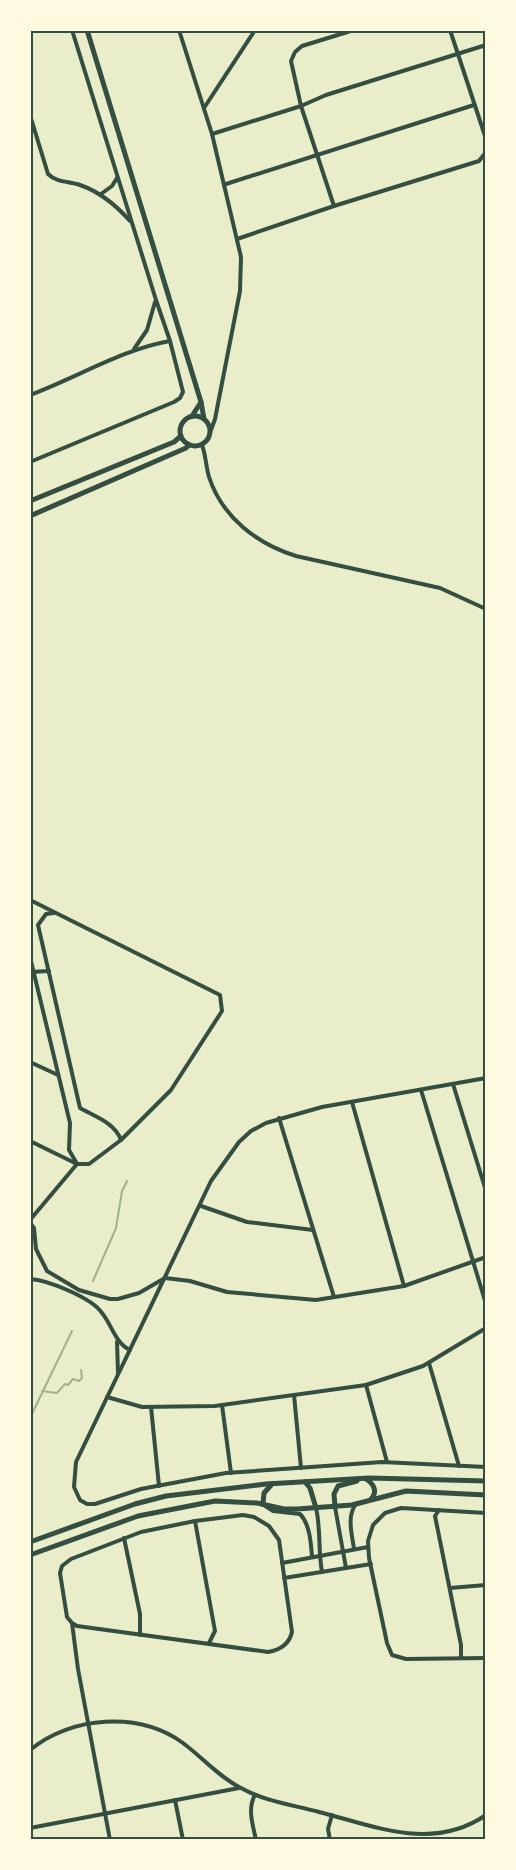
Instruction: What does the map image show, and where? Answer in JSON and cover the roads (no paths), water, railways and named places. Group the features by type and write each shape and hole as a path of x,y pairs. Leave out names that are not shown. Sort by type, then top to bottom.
{"street":[{"path":"30,462 180,398 183,392 170,340 72,30"},
{"path":"87,30 201,402 204,419 211,430"},
{"path":"179,30 212,134 242,266 240,291 209,439 202,445 194,447 181,436"},
{"path":"204,108 255,30"},
{"path":"334,206 301,106 291,64 295,52 302,46 354,30"},
{"path":"450,30 486,139"},
{"path":"212,134 301,106 326,95 486,45"},
{"path":"225,184 474,105"},
{"path":"30,115 46,171 54,179 76,184 101,194 132,224"},
{"path":"237,239 479,161 486,152"},
{"path":"101,194 112,186 117,178"},
{"path":"134,350 147,330 156,300"},
{"path":"30,395 67,381 134,350 170,340"},
{"path":"32,500 174,442 181,436 182,424 192,416 201,402"},
{"path":"192,416 204,419 216,411"},
{"path":"30,516 189,445"},
{"path":"202,445 208,476 216,494 226,509 258,540 276,550 296,556 440,588 486,609"},
{"path":"30,900 220,995 222,1003 222,1011 171,1090 121,1140 89,1164 77,1164 30,1141"},
{"path":"56,913 46,914 38,925 81,1108 109,1124 118,1132 121,1140"},
{"path":"30,957 70,1123 69,1150 77,1164"},
{"path":"32,972 49,971"},
{"path":"30,1062 58,1076"},
{"path":"486,1078 352,1101 279,1118 251,1131 239,1142 212,1181 107,1397 76,1462 74,1487 80,1500 87,1504 96,1504 141,1489 231,1473 387,1462 486,1467"},
{"path":"453,1084 486,1191"},
{"path":"421,1090 486,1304"},
{"path":"352,1101 404,1286"},
{"path":"279,1118 334,1297"},
{"path":"77,1164 30,1221 34,1228 36,1249 47,1271 79,1290 110,1299 139,1293 165,1278 190,1281 227,1292 316,1300 404,1286 486,1257"},
{"path":"201,1206 247,1222 313,1230"},
{"path":"30,1279 53,1284 93,1304 101,1311 120,1344 130,1350"},
{"path":"107,1397 142,1407 222,1405 366,1385 429,1363 486,1328"},
{"path":"117,1338 118,1376"},
{"path":"429,1363 459,1466"},
{"path":"366,1385 387,1462"},
{"path":"294,1395 301,1468"},
{"path":"222,1405 231,1473"},
{"path":"151,1407 159,1486"},
{"path":"30,1542 166,1496 272,1484 364,1478 401,1477 486,1481"},
{"path":"364,1478 374,1487 375,1493 371,1499"},
{"path":"346,1568 334,1494 338,1486 364,1478"},
{"path":"305,1482 310,1488 319,1523 319,1556 322,1572"},
{"path":"263,1504 264,1493 272,1484"},
{"path":"30,1555 138,1516 215,1501 263,1504 284,1509 335,1507 406,1491 486,1494"},
{"path":"354,1550 351,1517 353,1508 358,1503"},
{"path":"263,1504 273,1511 300,1514 303,1517 307,1526 312,1557"},
{"path":"486,1513 401,1508 385,1513 374,1525 368,1541 387,1644 392,1655 406,1659 486,1658"},
{"path":"439,1509 435,1516 461,1645 460,1658"},
{"path":"243,1515 262,1521 269,1526 279,1540 292,1632 286,1644 276,1651 268,1652 77,1626 67,1617 60,1573 62,1566 71,1559 141,1532 195,1521 243,1515"},
{"path":"195,1521 215,1631 208,1644"},
{"path":"124,1538 140,1614 140,1635"},
{"path":"282,1563 368,1547"},
{"path":"284,1578 371,1563"},
{"path":"450,1588 486,1585"},
{"path":"72,1623 78,1670 110,1840"},
{"path":"30,1750 60,1733 88,1724 100,1721 126,1722 151,1727 170,1735 240,1788 255,1795 385,1831 406,1834 443,1833 486,1815"},
{"path":"30,1828 240,1788"},
{"path":"255,1795 250,1809 256,1840"},
{"path":"175,1800 183,1840"},
{"path":"330,1840 328,1828 332,1815"},
{"path":"404,1840 406,1834"}],"waterway":[{"path":"93,1281 116,1228 122,1191 127,1181"},
{"path":"30,1418 72,1331"},
{"path":"42,1391 57,1393 73,1379 79,1381 82,1378 81,1370"}]}
